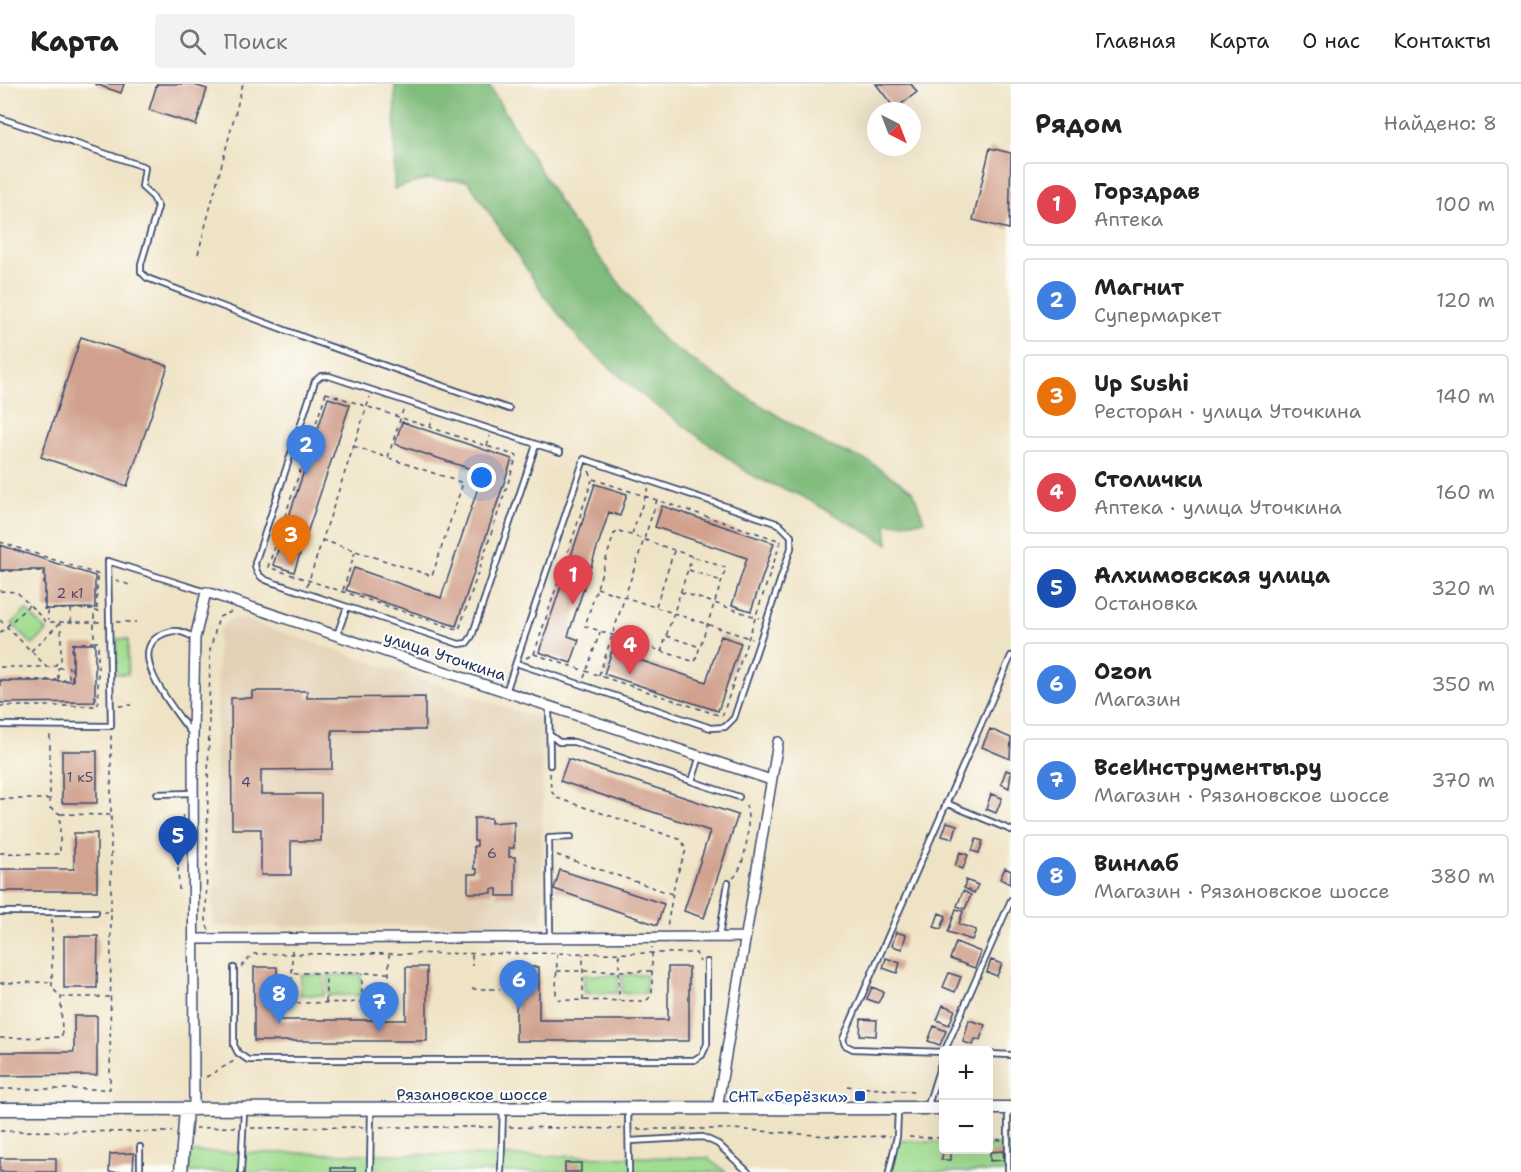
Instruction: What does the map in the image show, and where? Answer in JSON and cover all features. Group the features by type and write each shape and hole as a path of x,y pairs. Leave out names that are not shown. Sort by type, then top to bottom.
{"main road":[{"name":"Рязановское шоссе","path":"0,1109 244,1111 939,1108"},
{"path":"993,1108 1010,1108"},
{"path":"181,1172 190,1110"}],"street":[{"name":"улица Уточкина","path":"206,592 771,780"},
{"path":"190,1110 195,939 192,736 195,638 206,592"},
{"path":"717,1109 778,742"},
{"path":"195,939 745,937"}],"lane":[{"path":"0,118 145,167 142,187 153,197 158,207 141,264 141,272 147,278 314,341 509,409"},
{"path":"536,445 469,641 459,644 304,593 262,578 256,572 255,563 315,381 325,375 560,452"},
{"path":"506,692 584,459 779,524 789,531 792,540 791,548 734,718 729,724 719,729 516,663"},
{"name":"улица Уточкина","path":"109,578 108,561 206,592"},
{"path":"0,726 111,726 109,578"},
{"path":"337,636 347,607"},
{"path":"192,736 147,663 149,648 156,637 170,630 181,630 195,638"},
{"path":"939,1052 853,1049 845,1045 843,1039 1011,656"},
{"path":"549,706 550,765"},
{"path":"550,735 559,742 574,742 739,797"},
{"path":"692,781 700,756"},
{"path":"157,794 193,794"},
{"path":"946,803 1011,830"},
{"path":"550,937 549,838 571,837"},
{"path":"719,937 728,883"},
{"path":"947,1046 1011,900"},
{"path":"0,912 96,912"},
{"path":"234,968 234,1045 242,1057 248,1060 694,1060 702,1055 707,1044 707,962"},
{"path":"993,1054 1011,1055"},
{"path":"927,1108 939,1068"},
{"path":"1008,1172 1010,1108"},
{"path":"889,1172 897,1136 898,1109"},
{"path":"370,1172 371,1110"},
{"path":"501,1172 502,1110"},
{"path":"628,1110 629,1172"},
{"path":"241,1172 244,1111"},
{"path":"630,1142 703,1137 718,1144 748,1172"},
{"path":"140,1147 140,1172"}],"path":[{"path":"198,254 243,84"},
{"path":"348,400 353,384"},
{"path":"304,593 372,390"},
{"path":"326,393 367,406 517,456 459,630 268,567 326,393"},
{"path":"387,458 406,402"},
{"path":"430,427 435,411"},
{"path":"486,446 492,430"},
{"path":"322,540 432,576 463,483 353,446"},
{"path":"516,663 534,654 593,479 584,459"},
{"path":"534,654 722,717 749,638 781,541 593,479"},
{"path":"632,536 650,481"},
{"path":"599,676 657,500"},
{"path":"618,531 632,536 725,567 723,581 701,647 693,663 612,637 587,628 584,624 614,534 618,531"},
{"path":"0,542 132,586"},
{"path":"655,607 675,550"},
{"path":"342,591 356,551"},
{"path":"660,653 693,556"},
{"path":"688,569 723,581"},
{"path":"0,571 44,571 44,609 109,610"},
{"path":"97,574 97,610"},
{"path":"596,587 760,642"},
{"path":"0,591 17,592 48,622 136,622"},
{"path":"681,592 766,621"},
{"path":"0,633 29,604"},
{"path":"48,609 48,622"},
{"path":"71,609 71,622"},
{"path":"94,642 93,610 97,610"},
{"path":"214,932 206,924 206,810 210,650 219,617"},
{"path":"0,621 47,667"},
{"path":"31,651 61,623"},
{"path":"58,680 58,666 61,660 61,623"},
{"path":"586,672 600,632"},
{"path":"666,636 701,647"},
{"path":"0,680 72,680 72,644 98,642 98,706 0,706"},
{"path":"0,667 69,667 69,680"},
{"path":"50,726 50,808 60,814 111,815"},
{"path":"0,1089 110,1089 111,726"},
{"path":"550,765 550,788 557,798 682,840 686,850 673,894 666,937"},
{"path":"728,883 741,869 749,817 747,806 739,797"},
{"path":"0,799 50,799"},
{"path":"179,890 177,848 183,810 206,810"},
{"path":"0,853 60,854 60,814"},
{"path":"549,853 673,894"},
{"path":"0,1038 62,1037 61,998 52,988 51,912"},
{"path":"96,912 111,912"},
{"path":"556,953 558,999 649,1000 652,995 652,945"},
{"path":"292,946 295,1002 383,1003 388,1000 389,954"},
{"path":"472,953 472,966"},
{"path":"583,953 583,1001"},
{"path":"619,953 619,1001"},
{"path":"234,968 242,967 253,954 698,954"},
{"path":"556,971 652,971"},
{"path":"292,973 389,973"},
{"path":"326,973 326,1003"},
{"path":"362,973 362,1003"},
{"path":"0,983 52,982"},
{"path":"472,989 500,989"},
{"path":"61,998 110,997"},
{"path":"206,1077 242,1057"},
{"path":"847,1086 913,1092"},
{"path":"194,1128 236,1128"},
{"path":"250,1128 625,1129"},
{"path":"637,1129 733,1129 842,1137 894,1136"},
{"path":"0,1131 167,1134 176,1131"},
{"path":"909,1137 939,1138"}],"shaded area":[{"path":"240,618 542,720 543,924 213,927 218,631 227,621"}],"green space":[{"path":"395,84 488,84 569,218 663,340 752,400 824,444 868,461 913,491 924,521 886,524 888,544 799,495 754,477 643,396 582,343 546,298 468,181 427,179 394,189"},
{"path":"26,610 47,631 33,645 12,624"},
{"path":"116,639 128,639 128,674 116,674"},
{"path":"301,975 324,975 324,995 301,995"},
{"path":"328,975 361,975 361,995 328,995"},
{"path":"584,975 618,975 618,993 584,993"},
{"path":"622,975 646,975 646,993 622,993"},
{"path":"895,1140 939,1143 939,1154 993,1154 993,1145 1011,1146 1011,1172 885,1172"},
{"path":"189,1152 708,1158 726,1172 188,1172"}],"building":[{"path":"95,84 124,84 121,93"},
{"path":"157,84 191,84 207,89 196,125 149,110"},
{"path":"876,84 911,84 917,92 904,102 890,102"},
{"path":"990,148 1011,153 1009,229 973,220"},
{"path":"81,337 168,366 127,486 41,457"},
{"path":"328,398 350,405 294,572 273,565"},
{"path":"402,422 512,459 456,626 346,590 354,568 441,598 483,473 395,444"},
{"path":"595,484 627,494 620,516 609,512 568,636 579,640 571,663 539,652"},
{"path":"662,506 774,543 751,611 732,605 747,558 655,527"},
{"path":"0,545 95,576 95,608 45,609 45,570 0,570"},
{"path":"721,636 741,643 718,711 604,674 612,651 706,682"},
{"path":"73,644 95,644 95,702 0,703 0,681 73,681"},
{"path":"252,691 307,691 307,698 425,697 425,730 332,730 332,769 261,770 261,794 321,794 321,841 291,841 291,875 261,875 261,829 232,829 231,698 252,698"},
{"path":"990,729 1011,738 1010,759 982,747"},
{"path":"62,751 97,751 97,803 62,803"},
{"path":"568,759 738,815 704,918 684,911 710,831 560,781"},
{"path":"1006,770 1011,772 1009,788 1001,784"},
{"path":"991,794 1002,798 996,813 986,809"},
{"path":"474,818 491,818 491,823 514,821 514,848 509,848 509,857 515,857 515,896 497,896 497,889 492,889 492,893 468,893 468,874 477,874 477,869 474,869 474,846 477,846 477,841 474,841"},
{"path":"947,822 957,825 953,839 942,836"},
{"path":"74,833 97,833 97,891 0,891 0,869 74,869"},
{"path":"976,839 983,841 979,853 972,851"},
{"path":"960,852 968,855 963,869 955,866"},
{"path":"1005,868 1011,871 1010,884 1000,879"},
{"path":"560,870 664,904 657,925 554,889"},
{"path":"966,880 978,885 974,893 964,888"},
{"path":"963,891 971,895 965,909 957,906"},
{"path":"956,909 963,911 959,924 976,930 972,940 948,932"},
{"path":"939,913 946,916 941,929 934,927"},
{"path":"896,932 906,935 902,949 892,946"},
{"path":"64,936 98,936 97,988 64,988"},
{"path":"956,942 981,952 975,968 950,959"},
{"path":"886,958 900,963 897,973 883,968"},
{"path":"991,960 1002,964 997,976 987,972"},
{"path":"254,967 277,967 277,1020 406,1020 406,967 427,967 427,1041 254,1041"},
{"path":"516,967 539,967 539,1020 668,1020 668,967 689,967 689,1041 516,1041"},
{"path":"949,973 961,977 955,992 943,987"},
{"path":"872,987 884,992 878,1003 867,999"},
{"path":"943,1005 955,1010 949,1025 937,1020"},
{"path":"74,1016 97,1016 97,1075 0,1076 0,1052 74,1052"},
{"path":"861,1019 877,1020 876,1036 860,1035"},
{"path":"969,1020 985,1025 980,1040 975,1039 973,1045 963,1042"},
{"path":"934,1026 946,1031 940,1045 928,1041"},
{"path":"1003,1151 1004,1160 990,1161 990,1154"},
{"path":"134,1153 133,1172 109,1172 110,1154"},
{"path":"943,1154 951,1154 951,1160 941,1160"},
{"path":"0,1158 56,1158 56,1172 0,1172"},
{"path":"565,1163 581,1163 581,1172 565,1172"},
{"path":"331,1168 355,1168 355,1172 331,1172"}],"place":[{"name":"Магнит","path":"306,475"},
{"name":"Up Sushi","path":"291,565"},
{"name":"Горздрав","path":"573,605"},
{"name":"Столички","path":"630,675"},
{"name":"Алхимовская улица","path":"178,866"},
{"name":"Ozon","path":"519,1010"},
{"name":"Винлаб","path":"279,1024"},
{"name":"ВсеИнструменты.ру","path":"379,1032"},
{"name":"СНТ «Берёзки»","path":"860,1096"}]}
